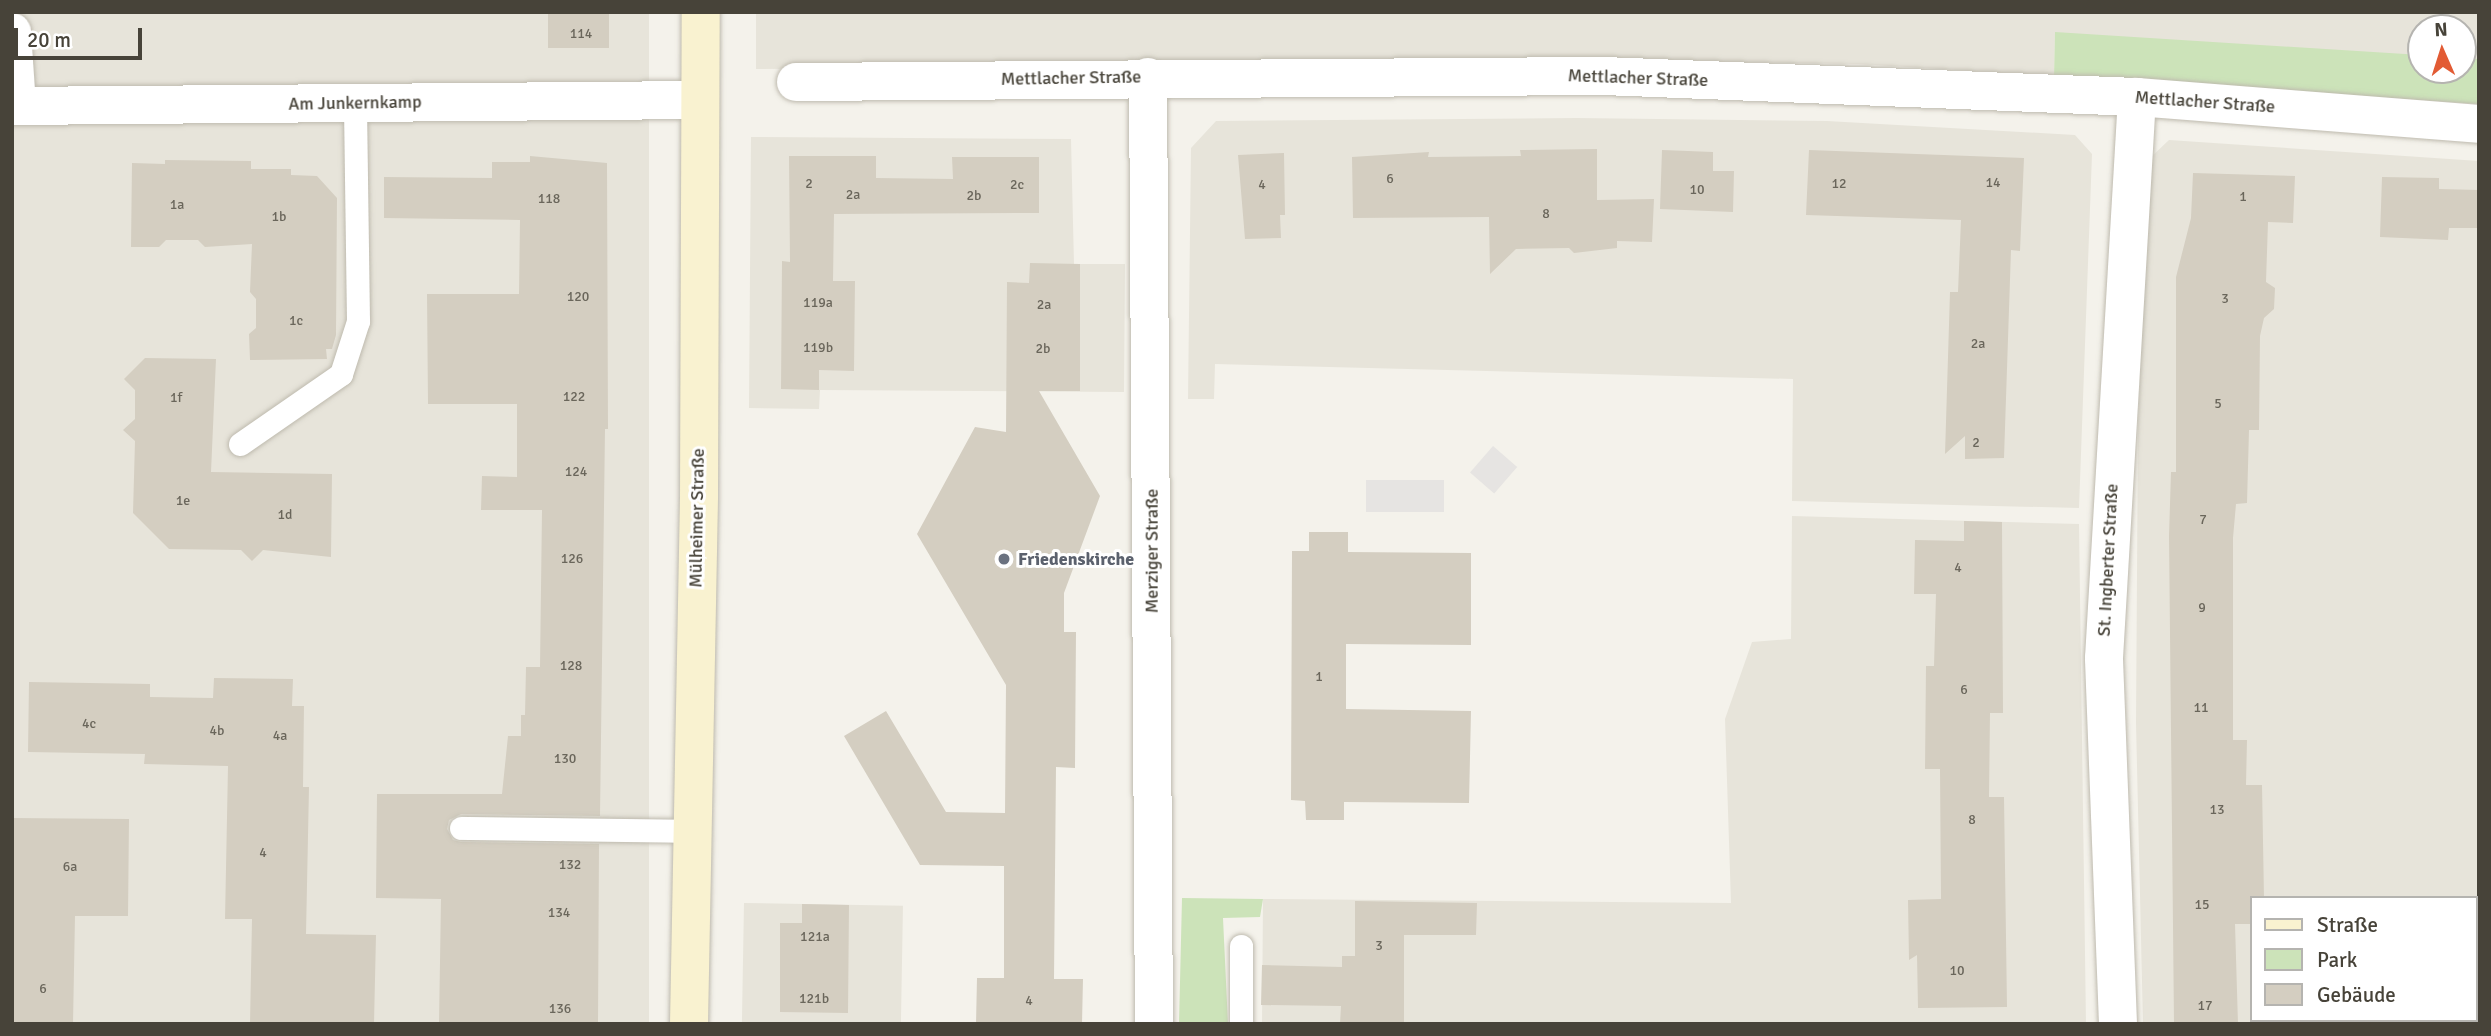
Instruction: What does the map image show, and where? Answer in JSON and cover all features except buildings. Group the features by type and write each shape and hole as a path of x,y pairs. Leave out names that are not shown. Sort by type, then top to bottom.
{"main road":[{"name":"Mülheimer Straße","path":"689,1024 699,496 698,100 701,12"}],"street":[{"path":"12,32 15,106"},
{"name":"Mettlacher Straße","path":"796,82 1148,77 1604,76 2137,97 2479,124"},
{"name":"Merziger Straße","path":"1148,77 1154,1024"},
{"name":"St. Ingberter Straße","path":"2118,1024 2104,658 2137,97"},
{"name":"Am Junkernkamp","path":"15,106 698,100"}],"lane":[{"path":"240,444 341,374 358,321 355,103"},
{"path":"461,828 691,831"},
{"path":"1241,946 1241,1024"}],"shaded area":[{"path":"12,12 649,12 649,1024 12,1024"},
{"path":"756,12 2479,12 2479,60 2477,14 2407,14 2407,55 2055,33 2054,76 1858,64 1670,61 756,69"},
{"path":"1576,118 1827,121 2075,135 2092,154 2079,508 1792,501 1793,379 1215,364 1214,399 1188,399 1191,148 1216,121"},
{"path":"751,137 1071,139 1074,264 1125,264 1124,392 820,390 819,409 749,408"},
{"path":"2169,140 2479,161 2479,1024 2143,1024 2136,723 2138,426 2149,159"},
{"path":"1493,446 1517,467 1494,493 1470,472"},
{"path":"1366,480 1444,480 1444,512 1366,512"},
{"path":"1792,516 2079,524 2086,1024 1262,1024 1263,899 1731,903 1725,719 1752,642 1791,639"},
{"path":"744,903 903,906 901,1024 742,1024"}],"green space":[{"path":"2055,32 2407,54 2407,84 2477,84 2479,59 2479,104 2054,76"},
{"path":"1182,898 1263,899 1260,917 1223,918 1228,1024 1179,1024"}],"place":[{"name":"Friedenskirche","path":"1004,559"}]}
